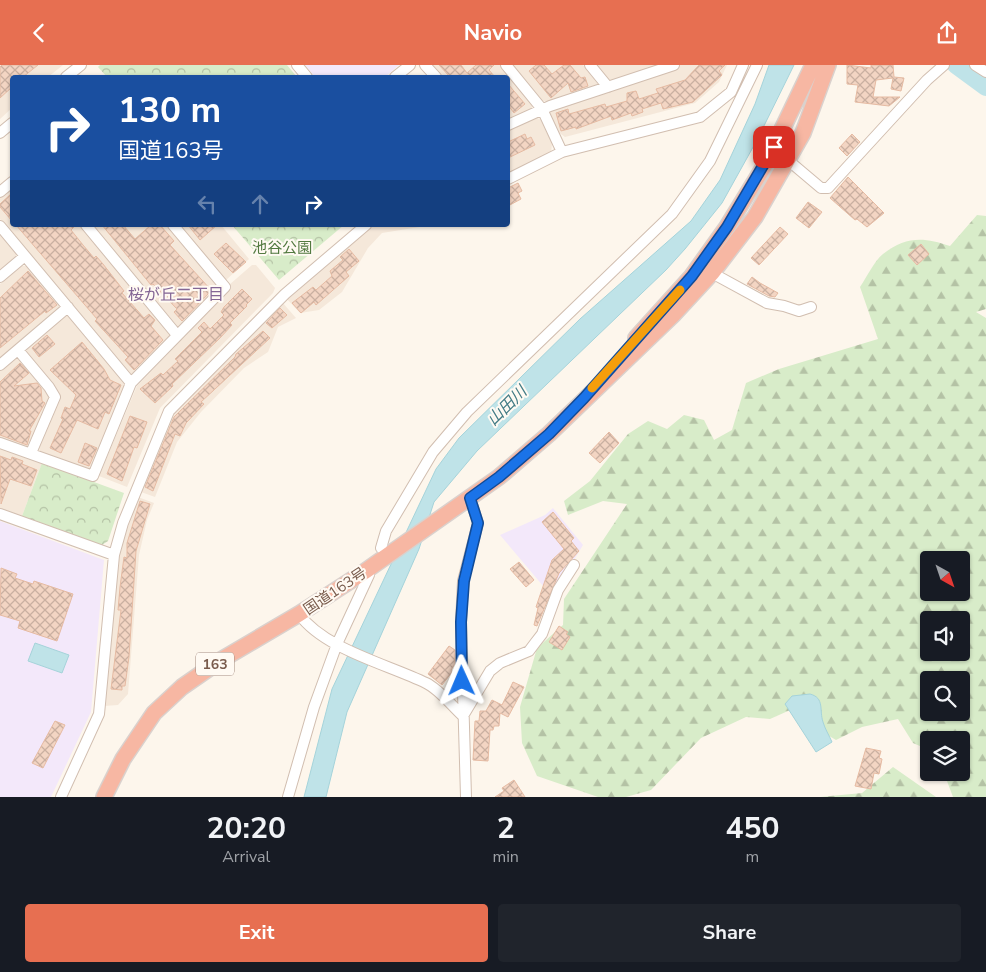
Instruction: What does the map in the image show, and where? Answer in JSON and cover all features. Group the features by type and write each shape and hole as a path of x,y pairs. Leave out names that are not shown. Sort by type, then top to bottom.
{"highway":[{"name":"国道163号","path":"584,398 692,276 727,227 766,165 813,65"},
{"name":"国道163号","path":"104,797 123,759 154,713 182,687 221,660 299,614 380,554 470,498 524,456 674,314 712,273 755,217 789,161 812,111 828,65"}],"street":[{"path":"68,75 80,65"},
{"path":"297,65 306,75"},
{"path":"398,75 410,65"},
{"path":"426,65 434,75"},
{"path":"506,65 542,109 562,153"},
{"path":"590,65 608,87"},
{"path":"510,124 542,109 673,65"},
{"path":"510,178 562,153 700,117 732,92 743,65"},
{"path":"380,554 386,531 429,459 462,417 587,294 633,253 672,214 691,190 710,161 757,65"},
{"path":"789,161 821,188 828,187 927,80 944,65"},
{"path":"975,65 986,72"},
{"path":"0,133 10,125"},
{"path":"0,192 10,183"},
{"path":"0,226 131,383"},
{"path":"88,227 177,335"},
{"path":"0,443 93,476 131,383 225,287 175,227"},
{"path":"61,797 99,714 114,555 123,523 169,411 285,294 364,227"},
{"path":"0,277 25,256"},
{"path":"712,273 767,303 799,311 811,307"},
{"path":"0,365 68,307"},
{"path":"18,350 55,397 31,453"},
{"path":"466,797 461,622 464,581 478,523 470,498"},
{"path":"0,514 114,555"},
{"path":"463,716 490,671 500,663 529,651 542,634 558,590 574,565"},
{"path":"288,797 314,707 369,575"},
{"path":"299,614 308,626 340,645 381,665 428,684 463,716"}],"shaded area":[{"path":"0,65 63,65 50,75 10,75 10,110 0,119"},
{"path":"305,65 399,65 387,75 313,75"},
{"path":"432,65 500,65 508,75 440,75"},
{"path":"512,65 583,65 598,82 597,85 548,101 542,101"},
{"path":"596,65 660,65 612,80 607,79"},
{"path":"680,65 727,65 719,82 695,103 565,137 557,131 550,115 551,110 675,70"},
{"path":"510,77 533,104 532,108 510,119"},
{"path":"536,118 540,119 552,143 551,154 510,173 510,130"},
{"path":"10,189 10,227 83,227 172,333 171,338 136,374 131,374 0,219 0,197"},
{"path":"94,227 170,227 218,284 218,290 181,327 178,327"},
{"path":"180,227 223,227 249,259 225,281"},
{"path":"371,227 420,227 382,233 368,248 342,292 319,310 300,313 286,298"},
{"path":"0,233 17,252 16,258 0,272"},
{"path":"252,265 256,265 275,288 273,293 160,408 127,487 99,476 137,386 231,288 229,285"},
{"path":"22,266 28,266 59,303 59,309 0,359 0,284"},
{"path":"282,302 296,318 278,327 268,352 244,368 201,412 177,442 155,497 141,492 174,411"},
{"path":"66,315 72,317 128,383 92,469 89,470 40,453 39,447 59,396 26,353 27,349"},
{"path":"15,358 21,359 50,398 30,445 25,448 0,439 0,371"},
{"path":"0,448 42,463 22,516 0,508"},
{"path":"138,497 154,503 147,520 139,555 128,694 118,705 104,706 116,563"},
{"path":"553,508 583,545 554,593 549,593 500,535 545,515"},
{"path":"0,521 104,560 91,712 51,797 0,797"}],"green space":[{"path":"100,65 287,65 295,75 105,75 98,67"},
{"path":"977,215 986,216 986,309 976,312 986,318 986,797 953,797 947,781 970,781 970,731 920,731 920,746 913,743 898,719 862,727 836,740 819,730 806,703 770,719 746,717 701,738 651,790 626,797 598,797 537,776 522,743 520,707 537,648 563,625 564,599 627,504 603,501 568,515 564,501 590,481 628,434 648,421 667,429 684,415 704,420 714,440 732,430 746,383 779,369 878,339 860,287 877,261 891,248 907,241 932,241 950,246"},
{"name":"池谷公園","path":"234,227 342,227 279,280"},
{"path":"42,463 124,493 108,541 102,545 22,516"},
{"path":"893,767 936,797 820,797 862,793"}],"water":[{"name":"山田川","path":"769,65 794,65 757,140 722,203 666,270 477,451 434,502 419,549 347,712 326,797 304,797 332,689 436,469 459,438 580,319 691,221 720,180 755,104"},
{"path":"35,643 69,655 62,673 28,661"},
{"path":"810,694 820,701 823,722 832,742 816,752 785,704 792,696"}],"building":[{"path":"2,65 38,65 26,75 10,75 10,89 0,98 0,67"},
{"path":"439,65 461,65 467,73 476,65 494,65 489,70 493,75 448,75"},
{"path":"536,65 544,65 552,74 564,65 570,65 581,78 585,77 588,86 571,92 568,83 551,98 529,71"},
{"path":"699,65 725,65 719,71 722,75 693,102 663,109 661,103 642,109 643,112 632,116 631,113 612,120 611,116 576,129 576,127 561,131 556,113 568,109 569,114 605,104 606,107 627,101 627,93 636,91 639,99 658,93 656,89 685,80"},
{"path":"847,65 871,68 871,65 893,65 894,77 904,78 901,91 891,89 893,78 876,80 873,97 900,97 889,106 855,102 858,85 847,84"},
{"path":"510,86 525,104 514,113 510,108"},
{"path":"525,134 527,139 531,137 535,145 510,157 510,141"},
{"path":"852,134 860,142 847,156 839,148"},
{"path":"848,177 884,213 867,227 857,219 855,220 830,198"},
{"path":"518,183 522,191 518,193 521,199 510,205 510,187"},
{"path":"10,195 10,219 0,207 0,204"},
{"path":"808,202 822,212 809,228 796,218"},
{"path":"18,227 74,227 71,230 94,258 96,256 103,264 124,291 122,293 144,318 149,314 155,320 151,326 163,340 134,370 125,360 128,357 95,321 97,319"},
{"path":"104,227 125,227 135,239 149,227 162,227 174,241 170,245 211,290 182,321 174,312 177,309 153,284 151,285"},
{"path":"190,227 215,227 200,240"},
{"path":"780,227 788,234 759,265 751,258"},
{"path":"226,243 246,262 233,273 214,254"},
{"path":"921,244 929,254 917,265 908,255"},
{"path":"349,249 359,261 346,272 349,276 316,305 314,302 301,313 292,303 313,287 316,290 332,276 330,271 343,260 340,257"},
{"path":"28,271 57,305 46,313 45,311 0,348 0,298"},
{"path":"752,277 778,293 775,297 769,296 747,284"},
{"path":"242,289 252,299 247,306 230,323 232,325 220,338 155,403 140,389 161,373 163,375 178,361 175,359 202,332 198,328 204,322 210,329 224,315 221,312 224,307"},
{"path":"280,308 287,315 272,328 266,323"},
{"path":"263,331 270,338 201,402 204,404 186,423 180,436 175,434 153,491 145,487 174,417 236,354"},
{"path":"47,335 55,344 39,357 32,348"},
{"path":"82,342 104,369 110,380 121,385 109,414 105,412 98,429 77,420 61,453 50,448 63,419 61,418 65,407 70,409 76,395 50,370"},
{"path":"20,363 29,373 14,386 37,383 41,388 42,401 45,403 29,431 31,431 27,445 0,435 0,382"},
{"path":"130,416 147,422 137,448 134,447 122,481 107,474"},
{"path":"609,432 619,443 600,463 589,453"},
{"path":"85,443 97,448 89,466 78,462"},
{"path":"0,456 11,460 12,457 23,461 22,464 37,470 31,486 10,479 1,504"},
{"path":"140,501 150,504 136,551 129,657 125,686 122,686 122,690 111,689 121,610 118,610 124,557 127,558 127,543"},
{"path":"553,512 574,538 571,541 579,551 559,573 537,626 534,625 538,608 536,607 552,560 564,549 542,522"},
{"path":"519,562 534,580 526,587 510,569"},
{"path":"1,568 17,574 15,578 33,584 34,581 73,594 57,641 18,628 20,621 0,615"},
{"path":"559,626 568,632 566,634 570,637 562,650 549,642"},
{"path":"449,646 455,650 455,664 451,670 452,672 442,685 428,674"},
{"path":"513,682 524,687 508,717 500,713 499,726 494,726 493,730 490,730 488,761 473,760 475,721 479,721 480,711 486,711 492,700 502,705"},
{"path":"55,721 65,725 43,768 32,763"},
{"path":"866,748 881,751 879,758 882,759 879,774 874,773 871,789 855,786"},
{"path":"514,780 525,797 495,797 504,791 502,788"}],"waterway":[{"path":"956,65 986,87"}],"slow traffic":[{"path":"592,388 680,290"}],"district":[{"name":"桜が丘二丁目","path":"176,295"}],"route":[{"path":"462,681 461,622 464,581 478,523 470,498 499,477 549,434 584,398 604,373 692,276 727,227 766,165 774,147"}]}
